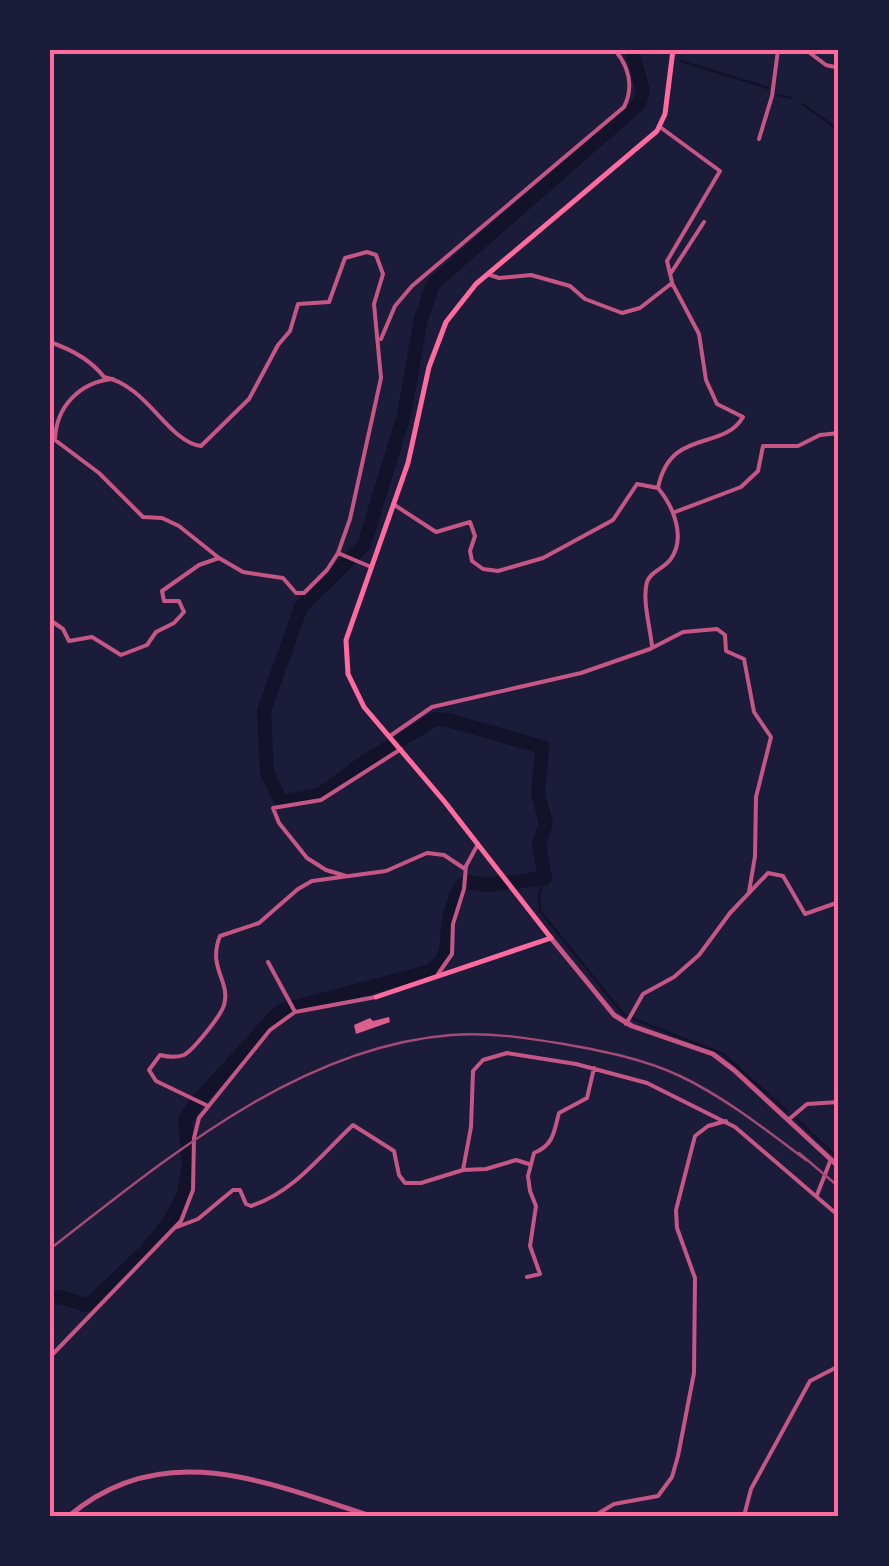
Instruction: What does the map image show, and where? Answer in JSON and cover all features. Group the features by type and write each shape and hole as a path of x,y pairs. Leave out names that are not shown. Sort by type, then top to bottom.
{"main road":[{"path":"376,996 551,938 361,703 350,682 346,662 347,632 412,446 437,342 458,304 660,126 666,109 673,50"}],"street":[{"path":"380,344 395,306 408,290 624,108 629,82 624,62 614,50"},
{"path":"759,139 772,96 778,50"},
{"path":"806,50 826,65 839,68"},
{"path":"652,648 646,586 650,576 674,556 677,542 674,512 658,488 660,478 681,449 729,432 743,417 716,404 706,380 699,334 672,283 667,261 720,170 660,126"},
{"path":"672,272 704,222"},
{"path":"50,342 67,348 104,377 114,379 148,401 167,425 201,446 248,400 290,331 298,304 329,302 343,260 366,252 376,256 383,274 374,300 380,344 378,396 340,554 301,593 283,578 243,572 218,558 179,526 162,518 143,517 115,486 55,440 59,420 80,389 86,384 114,379"},
{"path":"488,275 499,278 517,274 570,286 586,299 622,313 640,308 672,283"},
{"path":"674,512 742,487 758,471 763,446 798,446 820,434 839,433"},
{"path":"394,504 435,531 470,522 475,533 470,551 472,561 498,571 543,558 613,520 637,484 658,488"},
{"path":"340,554 371,567"},
{"path":"50,620 63,628 69,641 92,636 121,655 148,645 156,632 174,623 184,612 179,602 164,601 162,592 199,564 218,558"},
{"path":"390,736 432,706 582,673 652,648 683,632 717,629 726,635 726,650 744,660 754,712 770,737 756,798 756,856 749,892 699,956 674,977 646,991 628,1020"},
{"path":"350,877 326,870 307,858 279,823 274,808 326,798 401,749"},
{"path":"426,982 451,958 453,924 464,889 465,869 478,844"},
{"path":"205,1104 156,1081 150,1070 160,1055 173,1057 189,1052 222,1010 224,992 214,958 220,936 259,924 308,883 386,871 433,853 465,869"},
{"path":"749,892 774,872 784,878 806,914 839,902"},
{"path":"551,938 608,1010 713,1054 839,1167"},
{"path":"268,962 294,1010"},
{"path":"50,1358 102,1306 138,1262 176,1227 192,1195 194,1134 205,1104 270,1030 294,1010 376,996"},
{"path":"463,1170 472,1127 472,1075 480,1062 507,1053 594,1068 647,1083 726,1122 839,1216"},
{"path":"527,1277 540,1274 530,1246 536,1206 528,1185 529,1164 533,1154 551,1142 559,1112 587,1098 594,1068"},
{"path":"788,1120 807,1104 839,1102"},
{"path":"594,1516 614,1504 658,1496 672,1478 694,1373 693,1268 677,1228 676,1210 695,1136 708,1126 726,1122"},
{"path":"176,1227 198,1219 233,1190 240,1190 251,1206 281,1192 313,1167 352,1125 394,1151 405,1183 421,1183 463,1170 486,1170 516,1160 529,1164"},
{"path":"817,1195 830,1159"},
{"path":"744,1516 751,1489 810,1381 839,1366"},
{"path":"69,1516 118,1484 183,1470 237,1476 371,1516"}],"building":[{"path":"389,1017 390,1022 356,1034 354,1025 370,1018 373,1021"}],"waterway":[{"path":"50,1298 61,1297 86,1305 147,1250 172,1218 183,1196 189,1165 185,1120 280,1011 427,972 445,952 450,915 461,886 468,882 487,885 545,878 539,844 546,823 538,794 542,747 435,719 321,794 285,801 280,799 267,772 264,711 301,607 364,545 404,415 421,319 433,284 639,104 643,91 632,50"},
{"path":"681,61 768,88"},
{"path":"778,95 791,98"},
{"path":"803,104 839,132"},
{"path":"545,878 539,893 540,911 624,1015 723,1054 787,1111"},
{"path":"794,1117 839,1159"}],"railway":[{"path":"50,1249 188,1145 287,1084 340,1061 395,1044 451,1035 536,1040 652,1065 713,1094 806,1160"},
{"path":"799,1153 839,1187"}]}
